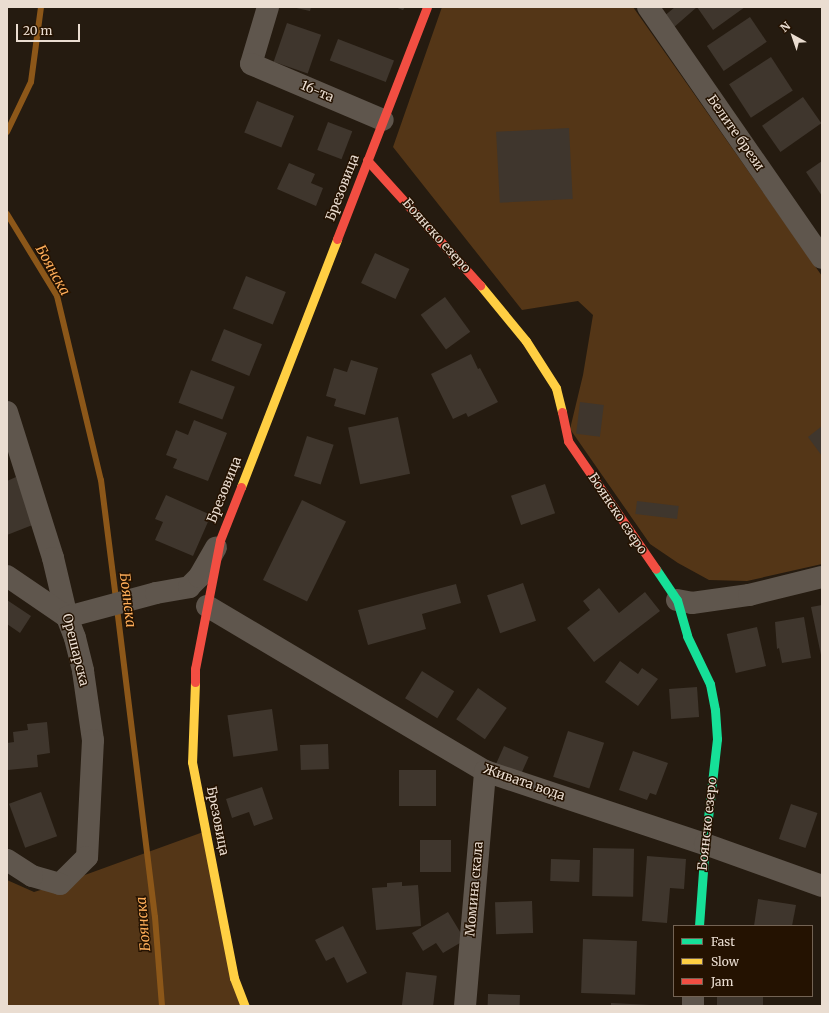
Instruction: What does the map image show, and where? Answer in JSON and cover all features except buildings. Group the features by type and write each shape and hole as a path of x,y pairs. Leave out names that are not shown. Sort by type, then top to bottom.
{"street":[{"name":"16-та","path":"268,7 251,64 383,120"},
{"name":"Брезовица","path":"245,1006 234,978 192,762 194,669 220,540 427,7"},
{"name":"Белите брези","path":"648,7 822,258"},
{"name":"Боянско езеро","path":"367,160 457,258 526,341 556,388 568,441 677,600 687,636 710,684 715,710 717,739 705,844 699,925"},
{"name":"Орешарска","path":"7,412 53,558 67,617 83,671 93,740 87,857 60,884 32,876 7,860"},
{"path":"7,576 67,617 156,592 189,587 199,578 207,566 220,540"},
{"path":"677,600 692,603 749,595 822,577"},
{"name":"Живата вода","path":"207,606 485,771 705,844 822,886"},
{"name":"Момина скала","path":"464,1006 485,771"}],"shaded area":[{"path":"442,7 633,7 822,276 822,564 747,581 709,580 678,563 650,544 570,429 583,375 593,315 578,301 522,310 393,147"},
{"path":"206,831 245,1006 7,1006 7,880 34,892"}],"waterway":[{"name":"Боянска","path":"7,132 31,82 41,7"},
{"name":"Боянска","path":"7,214 57,296 101,480 116,599"},
{"name":"Боянска","path":"117,608 155,917 162,1006"}],"traffic: fast":[{"path":"656,569 677,600 687,636 710,684 715,710 717,739 705,844 699,925"}],"traffic: slow":[{"path":"241,487 337,239"},
{"path":"480,285 526,341 556,388 562,412"},
{"path":"195,682 192,762 234,978 245,1006"}],"traffic: jam":[{"path":"337,239 427,7"},
{"path":"367,160 480,285"},
{"path":"562,412 568,441 656,569"},
{"path":"195,682 195,669 220,540 241,487"}]}
